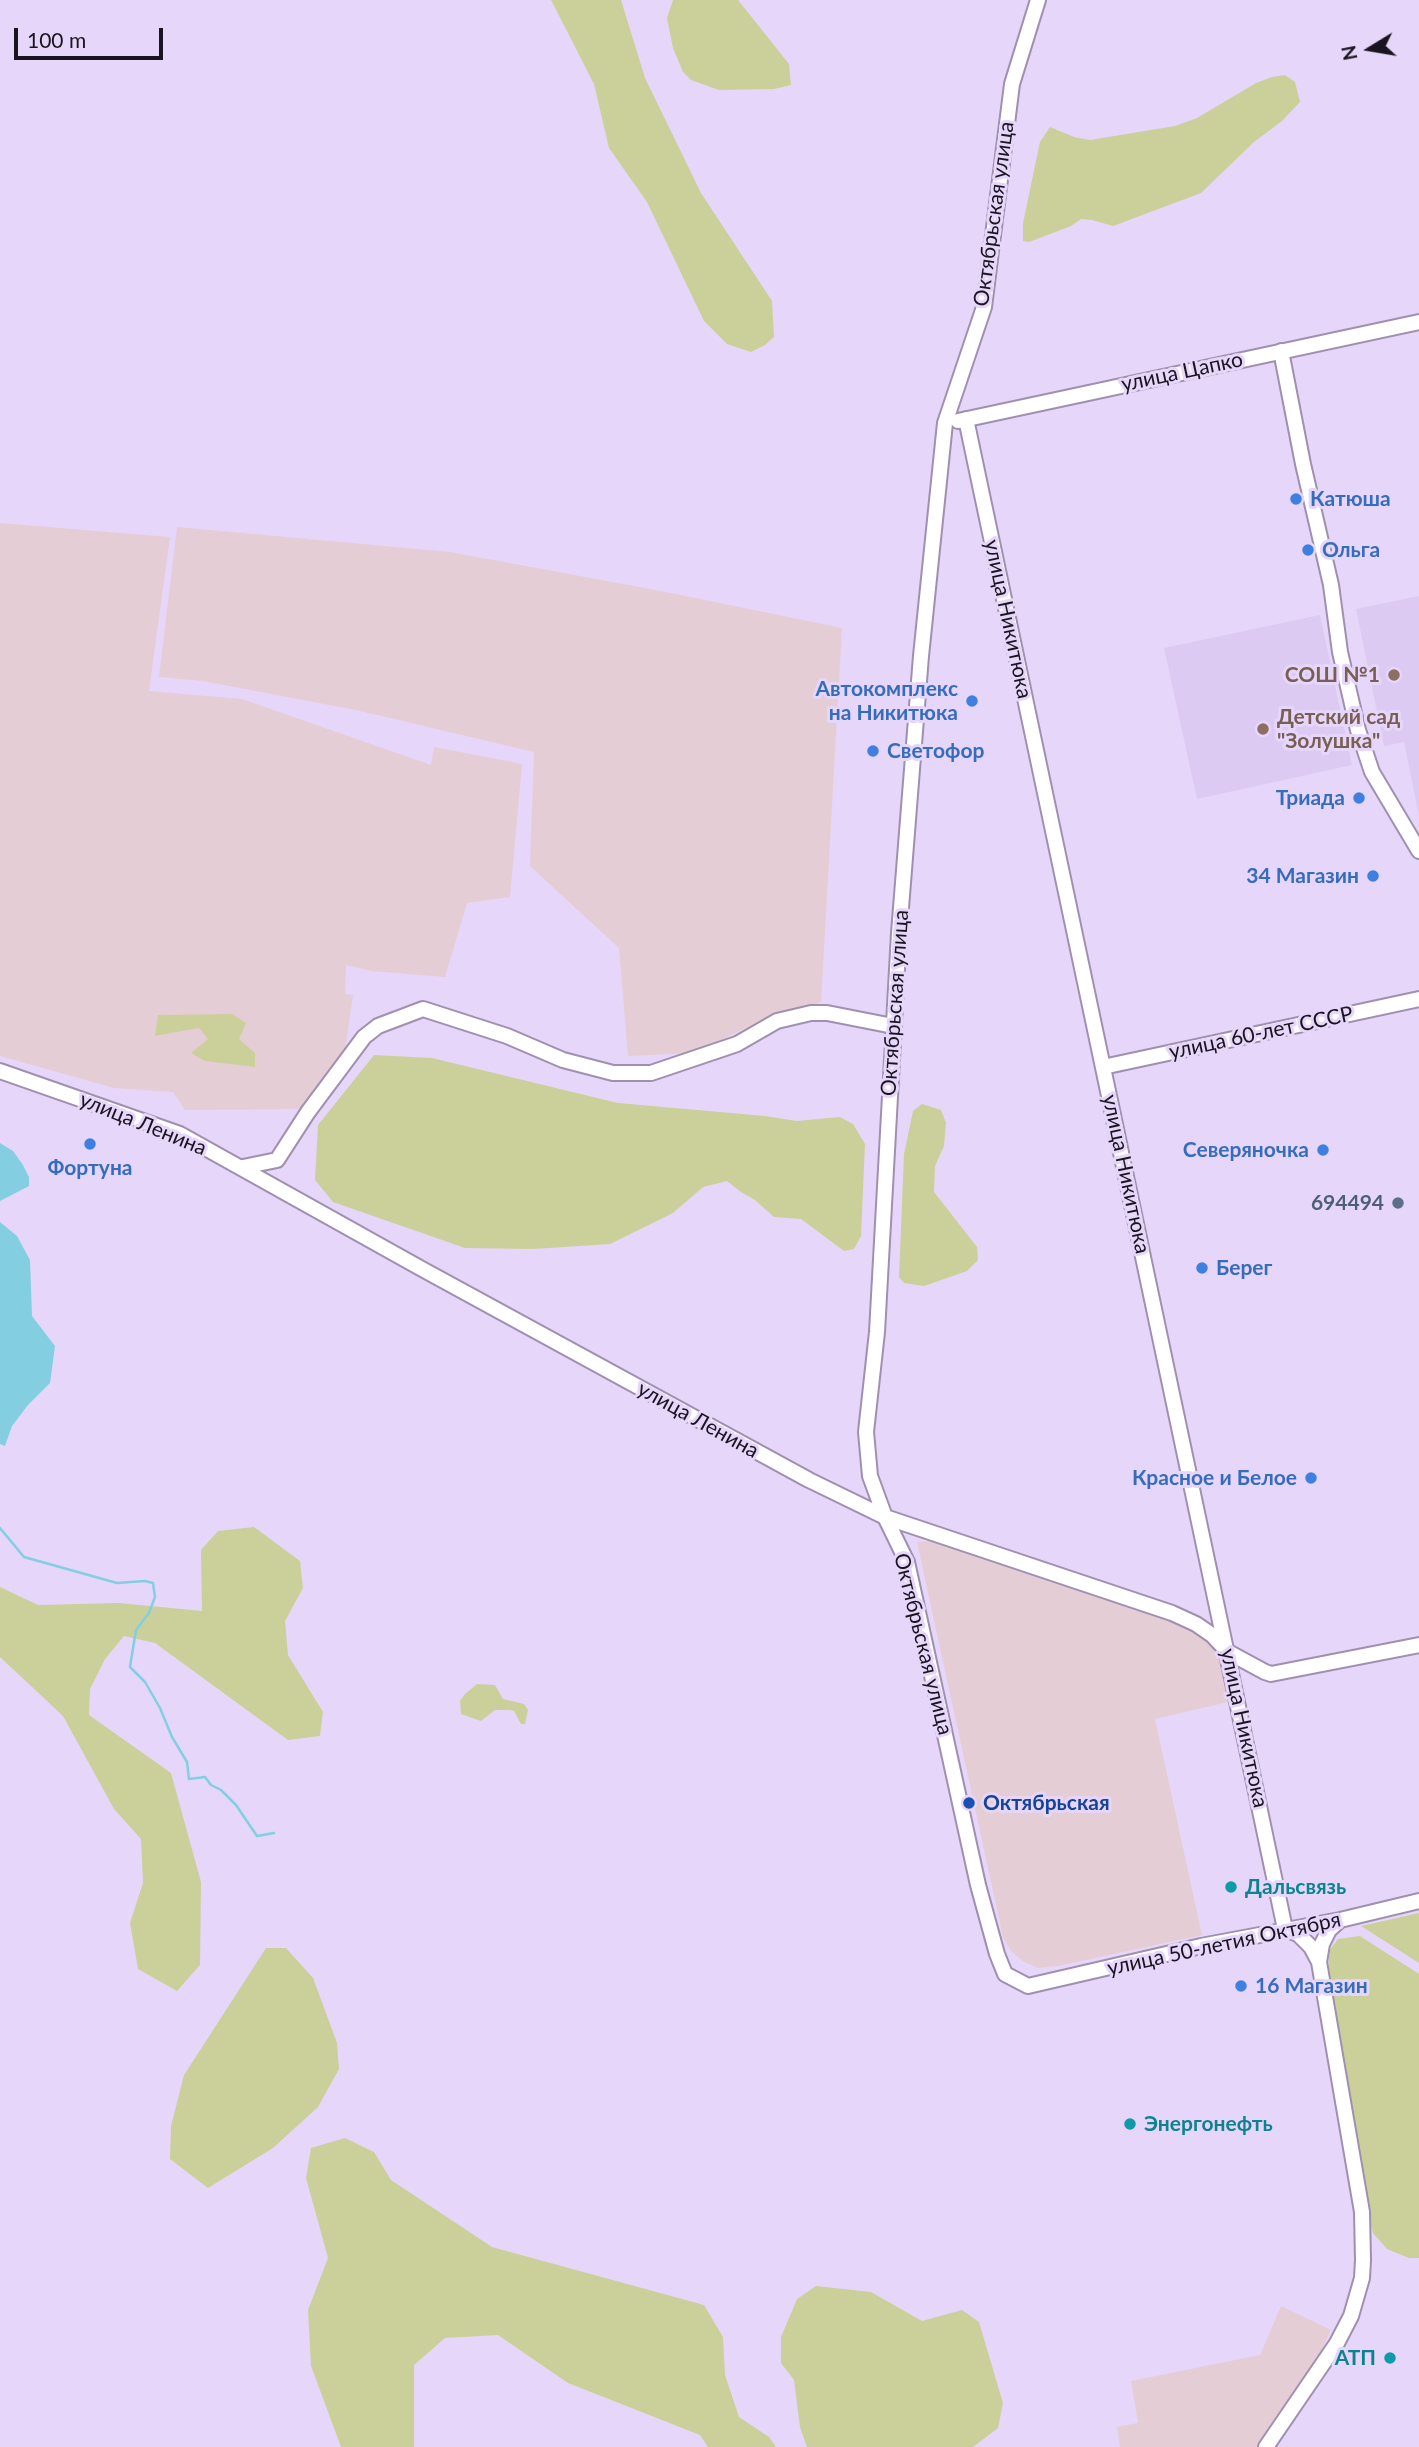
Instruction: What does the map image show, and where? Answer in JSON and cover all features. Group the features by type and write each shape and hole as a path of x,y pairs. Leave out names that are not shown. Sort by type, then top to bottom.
{"street":[{"name":"Октябрьская улица","path":"1028,1986 1006,1974 997,1954 978,1885 907,1562 885,1517 870,1476 866,1432 877,1332 893,1026 921,656 944,424 984,307 1012,85 1038,0"},
{"name":"улица Цапко","path":"944,424 1419,321"},
{"path":"1281,351 1331,585 1340,652 1357,730 1371,772 1419,851"},
{"name":"улица Никитюка","path":"965,419 1285,1929"},
{"name":"улица 60-лет СССР","path":"1103,1067 1419,999"},
{"path":"278,1187 275,1176 277,1160 308,1112 364,1037 379,1026 423,1009 507,1036 563,1060 612,1073 651,1073 737,1045 777,1021 811,1013 827,1013 893,1026"},
{"name":"улица Ленина","path":"0,1071 180,1134 761,1454 885,1517 1172,1613 1212,1635 1228,1652 1271,1674 1419,1645"},
{"path":"243,1167 277,1160"},
{"name":"улица 50-летия Октября","path":"1028,1986 1419,1902"},
{"path":"1319,1962 1322,1944 1329,1930 1340,1920"},
{"path":"1266,2447 1337,2343 1351,2316 1363,2269 1362,2212 1319,1962 1311,1947 1298,1934 1285,1929"}],"shaded area":[{"path":"551,0 621,0 645,78 701,193 772,301 774,337 765,345 751,352 727,344 704,321 647,202 609,148 594,84"},
{"path":"673,0 738,0 789,64 791,85 774,89 719,90 691,80 683,72 673,48 667,18"},
{"path":"1285,75 1295,82 1300,102 1201,193 1113,226 1081,219 1071,226 1029,242 1023,241 1023,223 1040,142 1050,127 1090,140 1175,126 1197,118 1256,83"},
{"path":"0,523 170,537 149,691 242,699 431,765 434,747 522,764 510,897 467,903 445,977 371,971 346,965 345,994 353,995 345,1051 304,1109 185,1110 173,1092 114,1088 0,1056"},
{"path":"177,527 450,552 842,628 821,1002 773,1015 694,1053 628,1056 619,948 530,866 534,752 356,710 203,681 159,677"},
{"name":"СОШ №1","path":"1419,596 1419,816 1404,742 1384,746 1356,609"},
{"name":"Детский сад \"Золушка\"","path":"1320,615 1352,765 1197,799 1164,648"},
{"path":"232,1014 246,1023 239,1039 255,1053 255,1067 205,1061 191,1053 208,1039 199,1028 155,1036 158,1015"},
{"path":"374,1055 432,1058 618,1103 797,1121 840,1117 853,1124 865,1144 861,1236 854,1249 844,1251 801,1219 774,1217 727,1181 703,1187 673,1213 610,1244 533,1249 465,1248 333,1202 315,1180 318,1125"},
{"path":"922,1104 941,1110 946,1123 944,1146 935,1166 934,1192 977,1247 978,1260 967,1271 924,1286 904,1283 899,1277 904,1154 913,1111"},
{"path":"0,1143 13,1151 23,1165 29,1177 29,1186 0,1201"},
{"path":"0,1222 17,1236 30,1260 32,1316 55,1346 50,1383 12,1426 5,1446 0,1444"},
{"path":"254,1527 300,1561 303,1588 285,1621 288,1655 323,1712 320,1736 288,1740 155,1643 124,1636 105,1659 90,1689 89,1715 171,1773 201,1882 200,1965 177,1991 138,1969 130,1923 143,1883 141,1839 114,1809 63,1716 0,1657 0,1587 38,1605 119,1603 202,1611 201,1550 218,1531"},
{"path":"954,1539 1185,1620 1220,1650 1232,1701 1155,1719 1202,1935 1038,1968 1024,1962 1011,1951 1003,1937 917,1542"},
{"path":"477,1684 495,1685 503,1699 524,1704 528,1710 525,1724 521,1724 514,1711 510,1710 495,1710 481,1721 461,1714 460,1701"},
{"path":"1419,1913 1419,1963 1361,1926"},
{"path":"1360,1936 1419,1974 1419,2258 1409,2258 1387,2249 1373,2233 1365,2203 1328,1978 1329,1951 1338,1939"},
{"path":"266,1948 286,1948 313,1978 337,2043 339,2069 318,2107 273,2148 208,2188 170,2159 171,2126 184,2075"},
{"path":"345,2138 374,2152 391,2180 492,2247 704,2305 723,2337 725,2375 739,2417 769,2437 776,2447 708,2447 700,2435 568,2383 498,2335 445,2338 414,2365 414,2447 341,2447 311,2366 308,2310 328,2258 306,2178 311,2148"},
{"path":"816,2286 871,2292 922,2321 962,2310 979,2322 1003,2403 998,2428 973,2447 807,2447 800,2427 794,2380 781,2363 781,2337 797,2299"},
{"path":"1281,2306 1331,2330 1315,2363 1262,2447 1120,2447 1117,2427 1138,2423 1131,2381 1260,2355"}],"waterway":[{"path":"0,1528 24,1557 117,1583 153,1583 155,1597 149,1613 136,1630 130,1667 145,1682 160,1708 172,1737 187,1762 189,1779 205,1777 211,1785 221,1790 236,1805 257,1836 274,1833"}],"place":[{"name":"Катюша","path":"1296,499"},
{"name":"Ольга","path":"1308,550"},
{"name":"СОШ №1","path":"1394,675"},
{"name":"Автокомплекс на Никитюка","path":"972,701"},
{"name":"Детский сад \"Золушка\"","path":"1263,729"},
{"name":"Светофор","path":"873,751"},
{"name":"Триада","path":"1359,798"},
{"name":"34 Магазин","path":"1373,876"},
{"name":"Фортуна","path":"90,1144"},
{"name":"Северяночка","path":"1323,1150"},
{"name":"694494","path":"1398,1203"},
{"name":"Берег","path":"1202,1268"},
{"name":"Красное и Белое","path":"1311,1478"},
{"name":"Октябрьская","path":"969,1803"},
{"name":"Дальсвязь","path":"1231,1887"},
{"name":"16 Магазин","path":"1241,1986"},
{"name":"Энергонефть","path":"1130,2124"},
{"name":"АТП","path":"1390,2358"}]}
